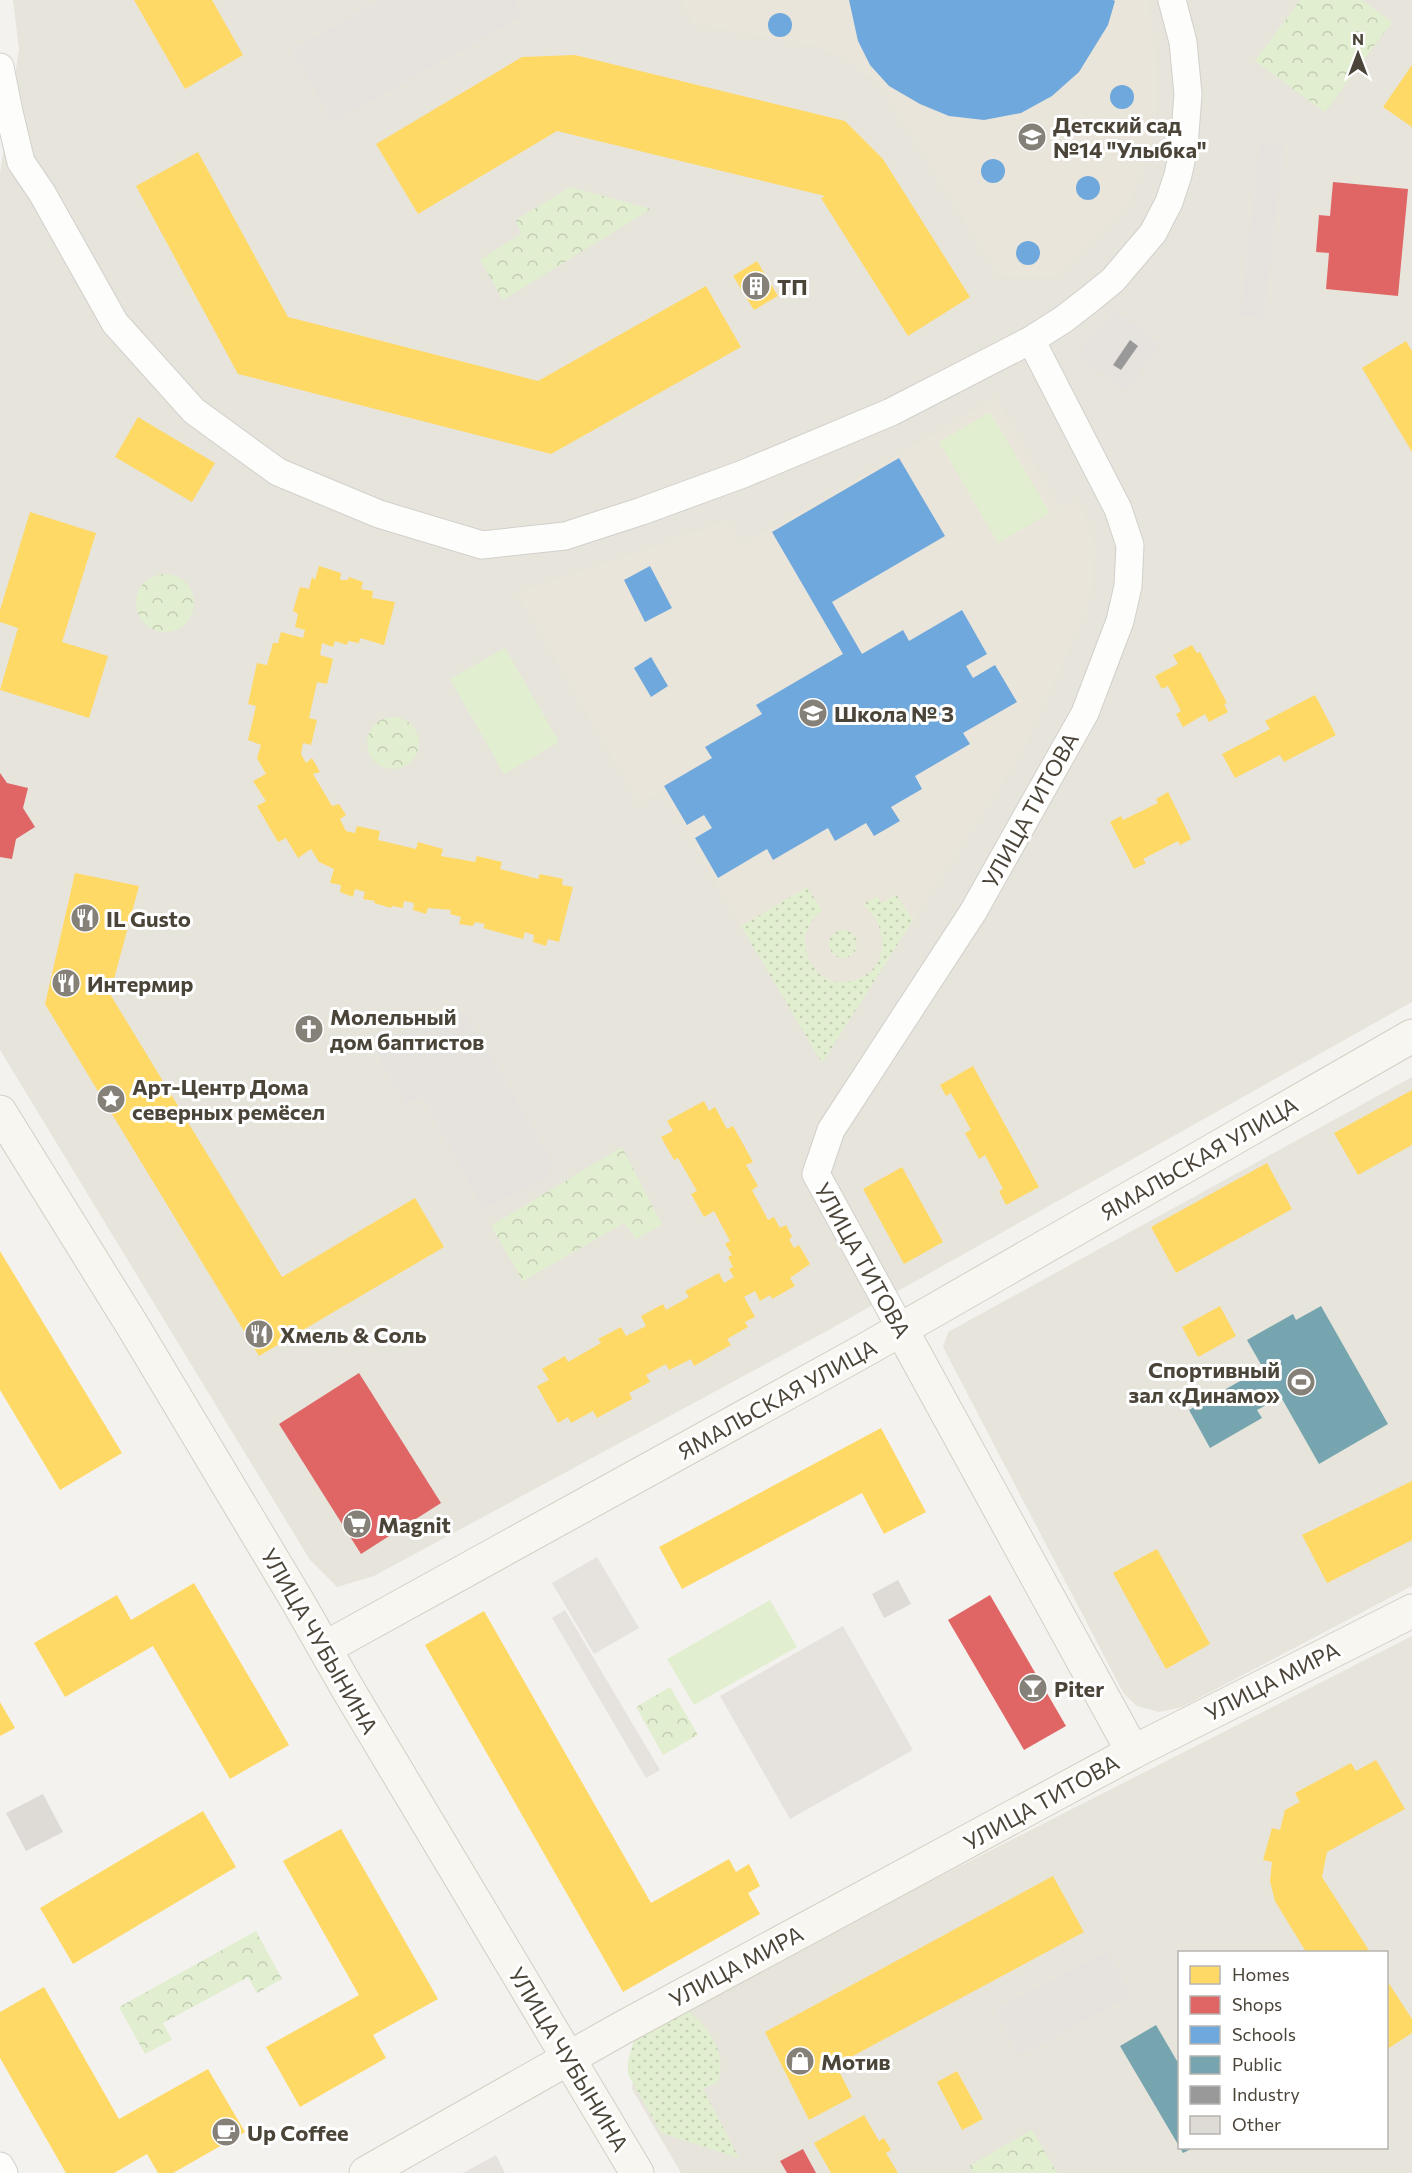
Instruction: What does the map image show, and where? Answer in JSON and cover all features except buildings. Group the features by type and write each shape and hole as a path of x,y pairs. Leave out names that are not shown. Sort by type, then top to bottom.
{"street":[{"path":"0,67 21,162 42,193 115,323 194,411 278,472 379,514 483,545 565,536 642,512 743,474 883,416 1031,340 1064,319 1113,280 1153,234 1169,202 1184,147 1188,94 1183,42 1172,0"},
{"name":"УЛИЦА ТИТОВА","path":"905,1877 1133,1752 816,1174 831,1130 973,912 1084,713 1119,621 1128,586 1130,545 1118,509 1031,340"},
{"name":"ЯМАЛЬСКАЯ УЛИЦА","path":"325,1648 901,1329 1412,1036"},
{"name":"УЛИЦА ЧУБЫНИНА","path":"0,1112 134,1328 637,2173"},
{"name":"УЛИЦА МИРА","path":"1133,1752 1412,1611"},
{"name":"УЛИЦА МИРА","path":"366,2173 702,1984 905,1877"},
{"path":"0,2166 4,2173"}],"shaded area":[{"path":"13,0 1412,0 1412,1002 825,1332 374,1576 337,1587 310,1560 0,1050 0,173 19,49"},
{"path":"381,0 514,0 523,16 333,122 292,50"},
{"name":"Детский сад №14 \"Улыбка\"","path":"682,0 1148,0 1156,62 1156,114 1146,161 1128,204 1103,233 1054,277 999,276 880,85 849,61 820,47 694,24"},
{"path":"1260,142 1284,144 1264,319 1240,316"},
{"path":"1115,310 1159,344 1127,391 1077,355"},
{"name":"Школа № 3","path":"996,398 1060,510 1077,501 1088,522 1094,544 1093,579 1085,614 1022,752 822,1062 662,792 639,803 517,592 728,521 742,545"},
{"path":"448,1007 467,1015 553,1163 548,1178 483,1209 423,1097 405,1104 374,1048"},
{"path":"1412,1077 1412,1586 1182,1707 1159,1712 1137,1706 1124,1694 943,1347 948,1332"},
{"path":"597,1557 639,1628 594,1654 552,1583"},
{"path":"565,1610 660,1770 646,1778 552,1618"},
{"path":"843,1626 913,1750 790,1819 720,1696"},
{"path":"1412,1636 1412,2173 681,2173 632,2089 637,2051 667,2025 750,1973"},
{"path":"1107,1951 1131,1996 1020,2055 996,2010"},
{"path":"496,2155 505,2173 463,2173"}],"green space":[{"path":"1300,0 1362,0 1392,22 1325,112 1255,61"},
{"path":"570,187 651,209 503,300 480,260 521,234 516,220"},
{"path":"990,412 1050,513 998,543 939,442"},
{"path":"159,574 171,574 186,582 194,597 194,609 186,624 171,632 159,632 144,624 136,609 136,597 144,582"},
{"path":"505,648 559,742 504,774 450,679"},
{"path":"388,717 398,717 412,724 419,743 412,762 398,769 388,769 378,765 371,758 367,748 367,738 371,728 378,721"},
{"path":"807,887 822,910 807,929 805,947 815,969 826,978 839,982 853,981 866,975 876,965 881,952 881,935 876,920 863,904 877,896 882,903 896,894 913,920 822,1063 741,926"},
{"path":"843,930 853,934 857,944 853,954 843,958 833,954 829,944 833,934"},
{"path":"622,1147 662,1225 636,1239 624,1223 523,1281 491,1226"},
{"path":"770,1600 797,1647 694,1705 667,1659"},
{"path":"670,1687 698,1735 663,1755 636,1707"},
{"path":"256,1931 282,1979 257,1993 248,1977 163,2023 172,2040 145,2054 119,2007"},
{"path":"677,2012 690,2012 704,2026 715,2043 720,2062 718,2082 703,2089 739,2158 661,2133 628,2074 628,2061 635,2036"},
{"path":"1032,2130 1057,2173 973,2173 969,2166"}],"place":[{"name":"Детский сад №14 \"Улыбка\"","path":"1032,137"},
{"name":"ТП","path":"756,286"},
{"name":"Школа № 3","path":"813,713"},
{"name":"IL Gusto","path":"85,918"},
{"name":"Интермир","path":"66,983"},
{"name":"Молельный дом баптистов","path":"309,1029"},
{"name":"Арт-Центр Дома северных ремёсел","path":"111,1099"},
{"name":"Хмель & Соль","path":"259,1334"},
{"name":"Спортивный зал «Динамо»","path":"1301,1382"},
{"name":"Magnit","path":"357,1524"},
{"name":"Piter","path":"1033,1688"},
{"name":"Мотив","path":"800,2061"},
{"name":"Up Coffee","path":"226,2132"}]}
